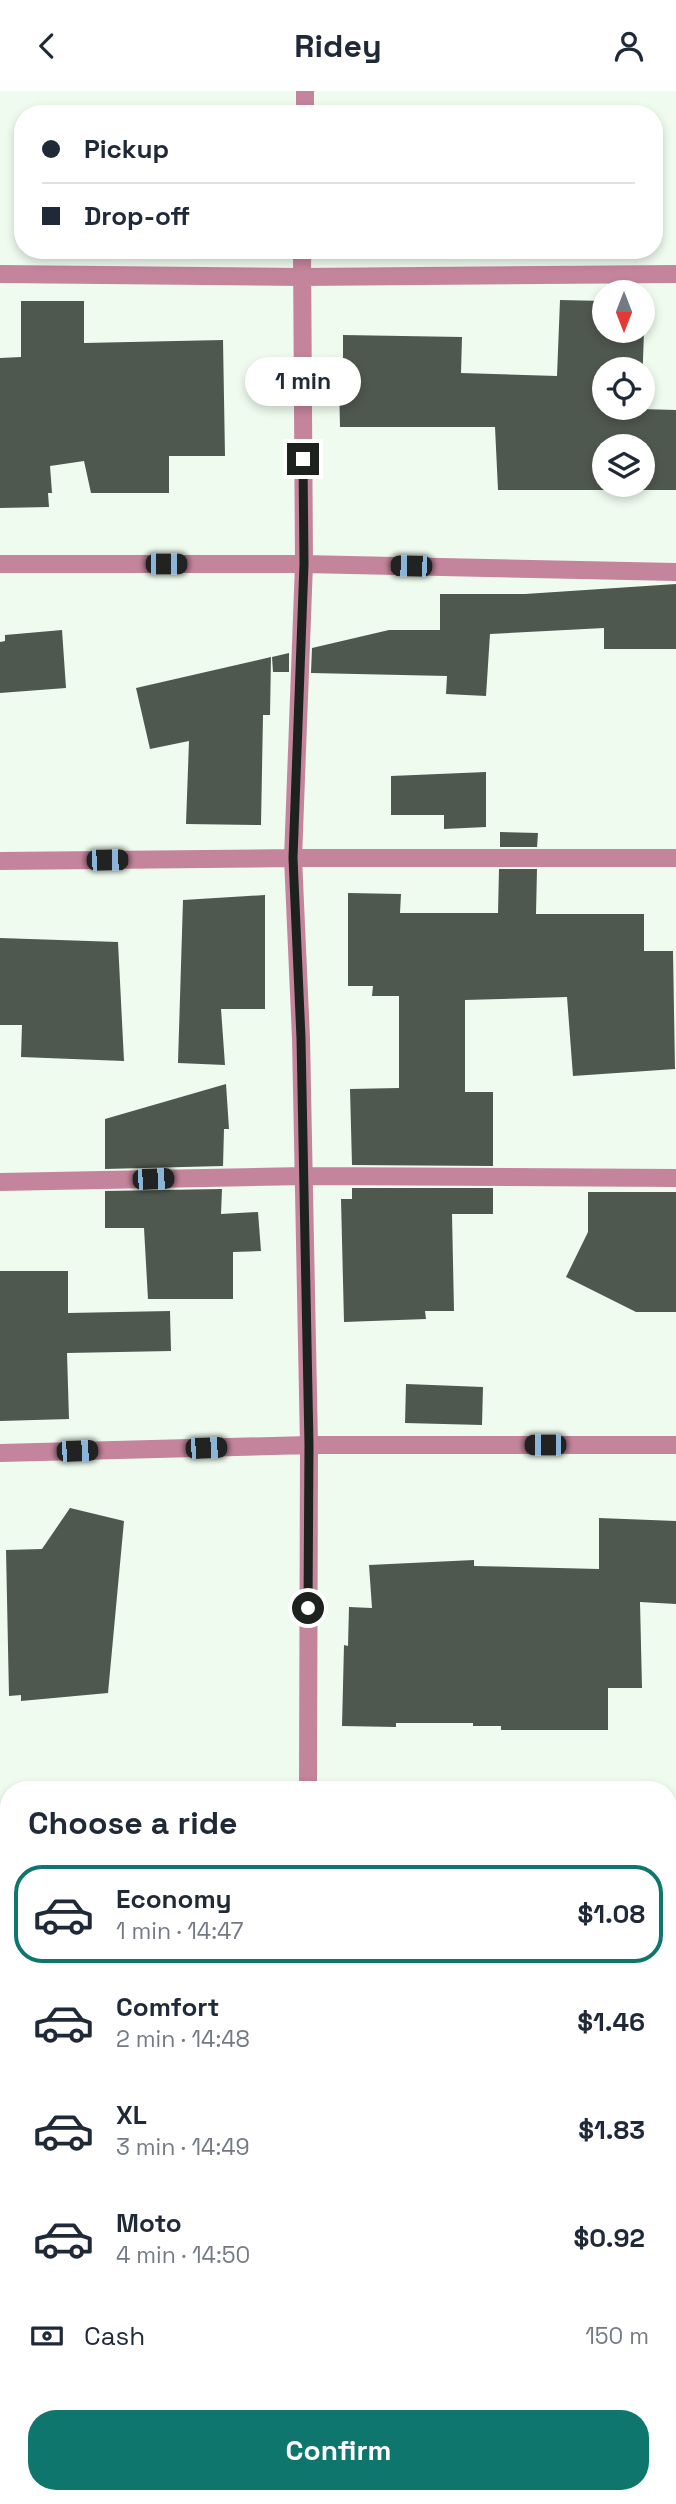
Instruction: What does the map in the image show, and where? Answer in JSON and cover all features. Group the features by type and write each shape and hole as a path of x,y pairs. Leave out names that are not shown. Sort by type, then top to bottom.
{"street":[{"path":"302,259 304,564 293,858 301,1038 309,1445 308,1781"},
{"path":"0,274 301,277 676,274"},
{"path":"0,564 304,564 676,572"},
{"path":"0,861 676,858"},
{"path":"0,1182 303,1175 676,1178"},
{"path":"0,1453 309,1445 676,1445"}],"building":[{"path":"560,300 592,301 592,343 644,343 643,357 592,357 592,420 655,420 655,409 676,410 676,490 655,490 655,434 592,434 592,490 498,490 495,427 340,427 339,382 343,382 343,335 462,337 461,373 557,376"},
{"path":"21,301 84,301 84,343 223,340 225,456 169,456 169,493 91,493 84,461 50,466 52,493 48,493 49,507 0,508 0,358 21,357"},
{"path":"676,584 676,649 604,649 604,628 490,634 486,696 446,694 447,676 311,673 312,648 389,630 440,630 440,594 525,594"},
{"path":"62,630 66,688 0,693 0,642 5,641 5,635"},
{"path":"289,653 289,672 273,672 272,657"},
{"path":"271,657 270,715 263,715 261,825 186,824 189,741 150,749 136,688"},
{"path":"486,772 486,827 444,829 444,815 391,815 391,776"},
{"path":"500,832 538,833 537,847 500,847"},
{"path":"499,869 537,869 536,914 644,914 644,951 673,951 675,1069 573,1076 567,997 465,1000 465,1092 493,1092 493,1166 352,1165 350,1089 399,1088 399,996 372,996 373,986 348,986 348,893 401,894 400,913 498,913"},
{"path":"265,895 265,1009 221,1009 225,1065 178,1063 183,900"},
{"path":"0,938 118,942 124,1061 21,1057 22,1025 0,1025"},
{"path":"226,1084 229,1129 224,1129 223,1166 105,1169 105,1119"},
{"path":"352,1188 493,1188 493,1214 452,1214 454,1311 425,1311 426,1319 344,1322 341,1199 352,1199"},
{"path":"222,1189 221,1214 258,1212 261,1251 233,1252 233,1299 148,1299 144,1228 105,1228 105,1191"},
{"path":"588,1192 676,1192 676,1312 636,1312 566,1277 588,1232"},
{"path":"0,1271 68,1271 68,1313 170,1311 171,1351 67,1353 69,1419 0,1421"},
{"path":"406,1384 483,1387 482,1425 405,1423"},
{"path":"70,1508 124,1521 108,1693 21,1701 21,1695 9,1696 6,1550 42,1549"},
{"path":"599,1518 676,1521 676,1604 640,1602 642,1688 608,1688 608,1730 501,1730 501,1726 473,1726 473,1723 396,1723 396,1727 342,1726 344,1645 348,1646 349,1607 372,1608 369,1565 474,1560 474,1566 599,1569"}],"route":[{"path":"303,459 304,564 293,858 301,1038 309,1445 308,1608"}]}
